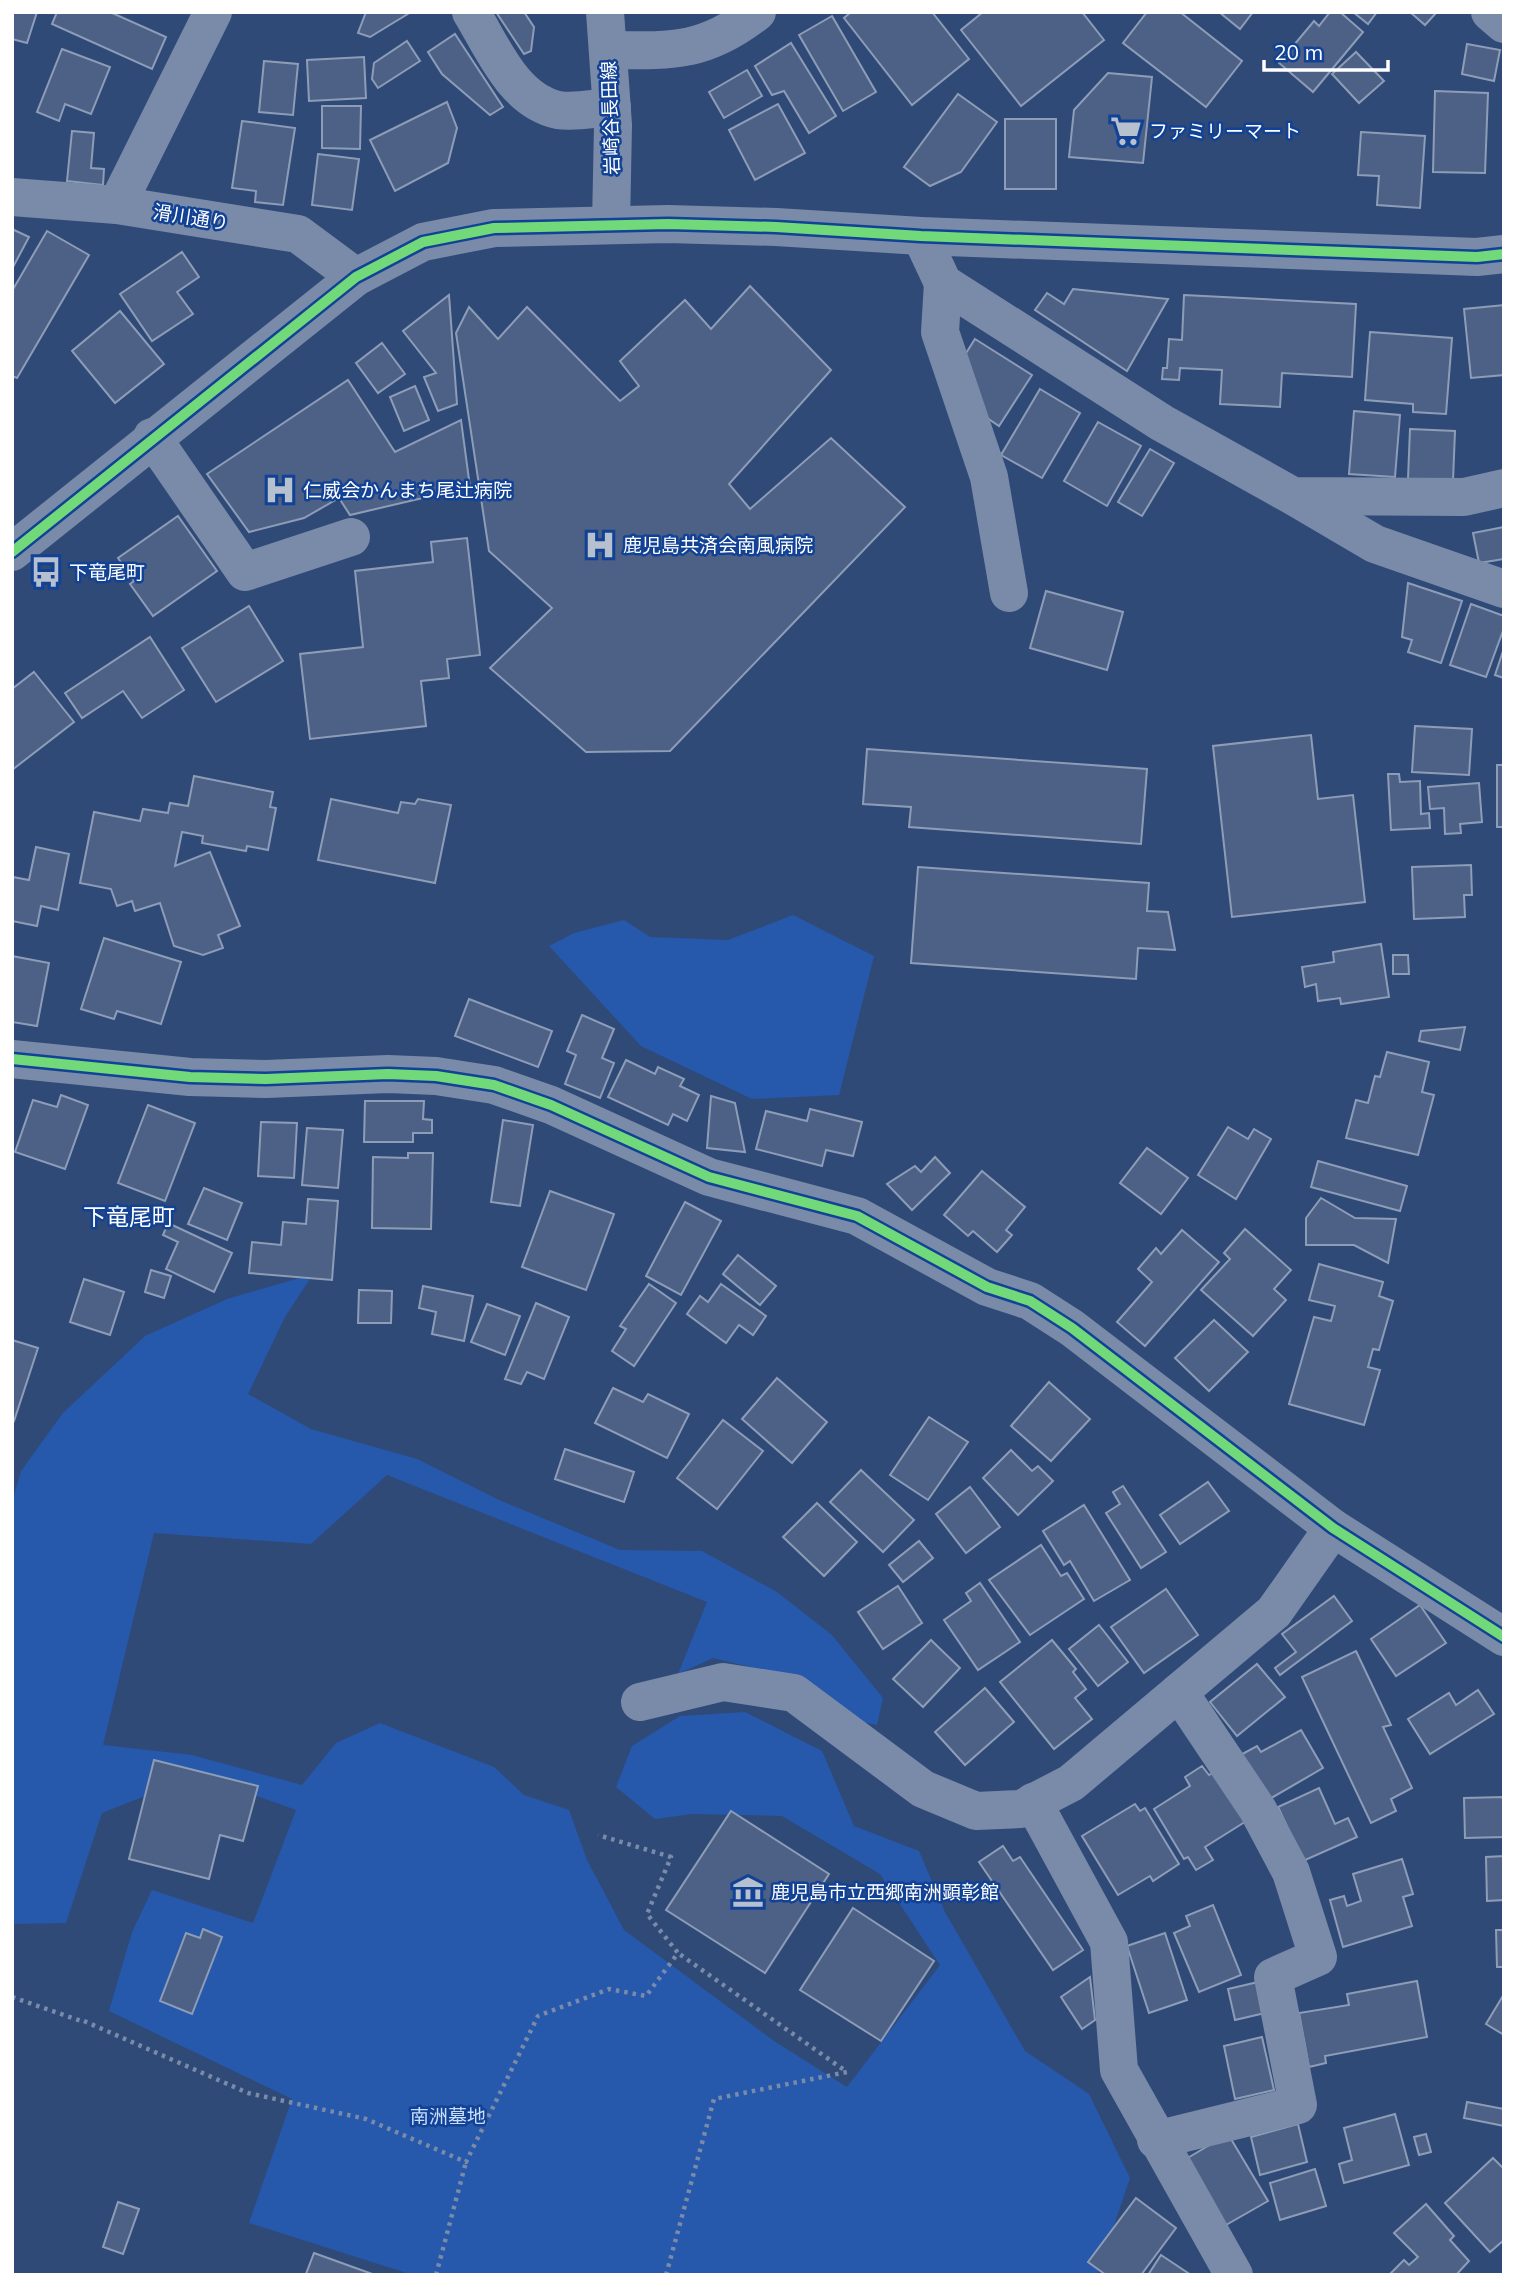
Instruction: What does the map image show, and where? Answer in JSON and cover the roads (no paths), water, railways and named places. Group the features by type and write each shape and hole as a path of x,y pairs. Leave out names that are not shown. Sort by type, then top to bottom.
{"street":[{"path":"117,205 213,12"},
{"path":"471,12 518,88 536,102 560,111 612,107"},
{"name":"岩崎谷長田線","path":"605,12 612,107 611,225"},
{"path":"608,50 676,51 729,34 757,12"},
{"path":"1490,12 1504,23"},
{"name":"滑川通り","path":"12,197 117,205 298,233 356,277"},
{"path":"12,552 152,437 356,277 423,242 447,237 494,228 611,225 776,227 921,236 1478,257 1504,254"},
{"path":"921,236 943,283 940,332 989,477 1009,593"},
{"path":"943,283 1162,423 1374,544 1504,589"},
{"path":"152,437 245,572 351,537"},
{"path":"1293,496 1464,497 1504,488"},
{"path":"12,1059 190,1077 436,1076 494,1085 551,1105 709,1177 857,1216 987,1287 1030,1301 1083,1336 1333,1528 1504,1637"},
{"path":"640,1702 723,1682 794,1693 923,1789 976,1811 1021,1809 1071,1783 1274,1612 1333,1528"},
{"path":"1156,2140 1298,2105 1273,1977 1318,1957 1291,1872 1258,1810 1179,1692"},
{"path":"1033,1802 1110,1942 1119,2070 1234,2275"}],"place":[{"name":"ファミリーマート","path":"1126,131"},
{"name":"仁威会かんまち尾辻病院","path":"280,490"},
{"name":"鹿児島共済会南風病院","path":"600,545"},
{"name":"下竜尾町","path":"46,572"},
{"name":"鹿児島市立西郷南洲顕彰館","path":"748,1892"}],"district":[{"name":"下竜尾町","path":"129,1217"}],"park label":[{"name":"南洲墓地","path":"448,2116"}]}
